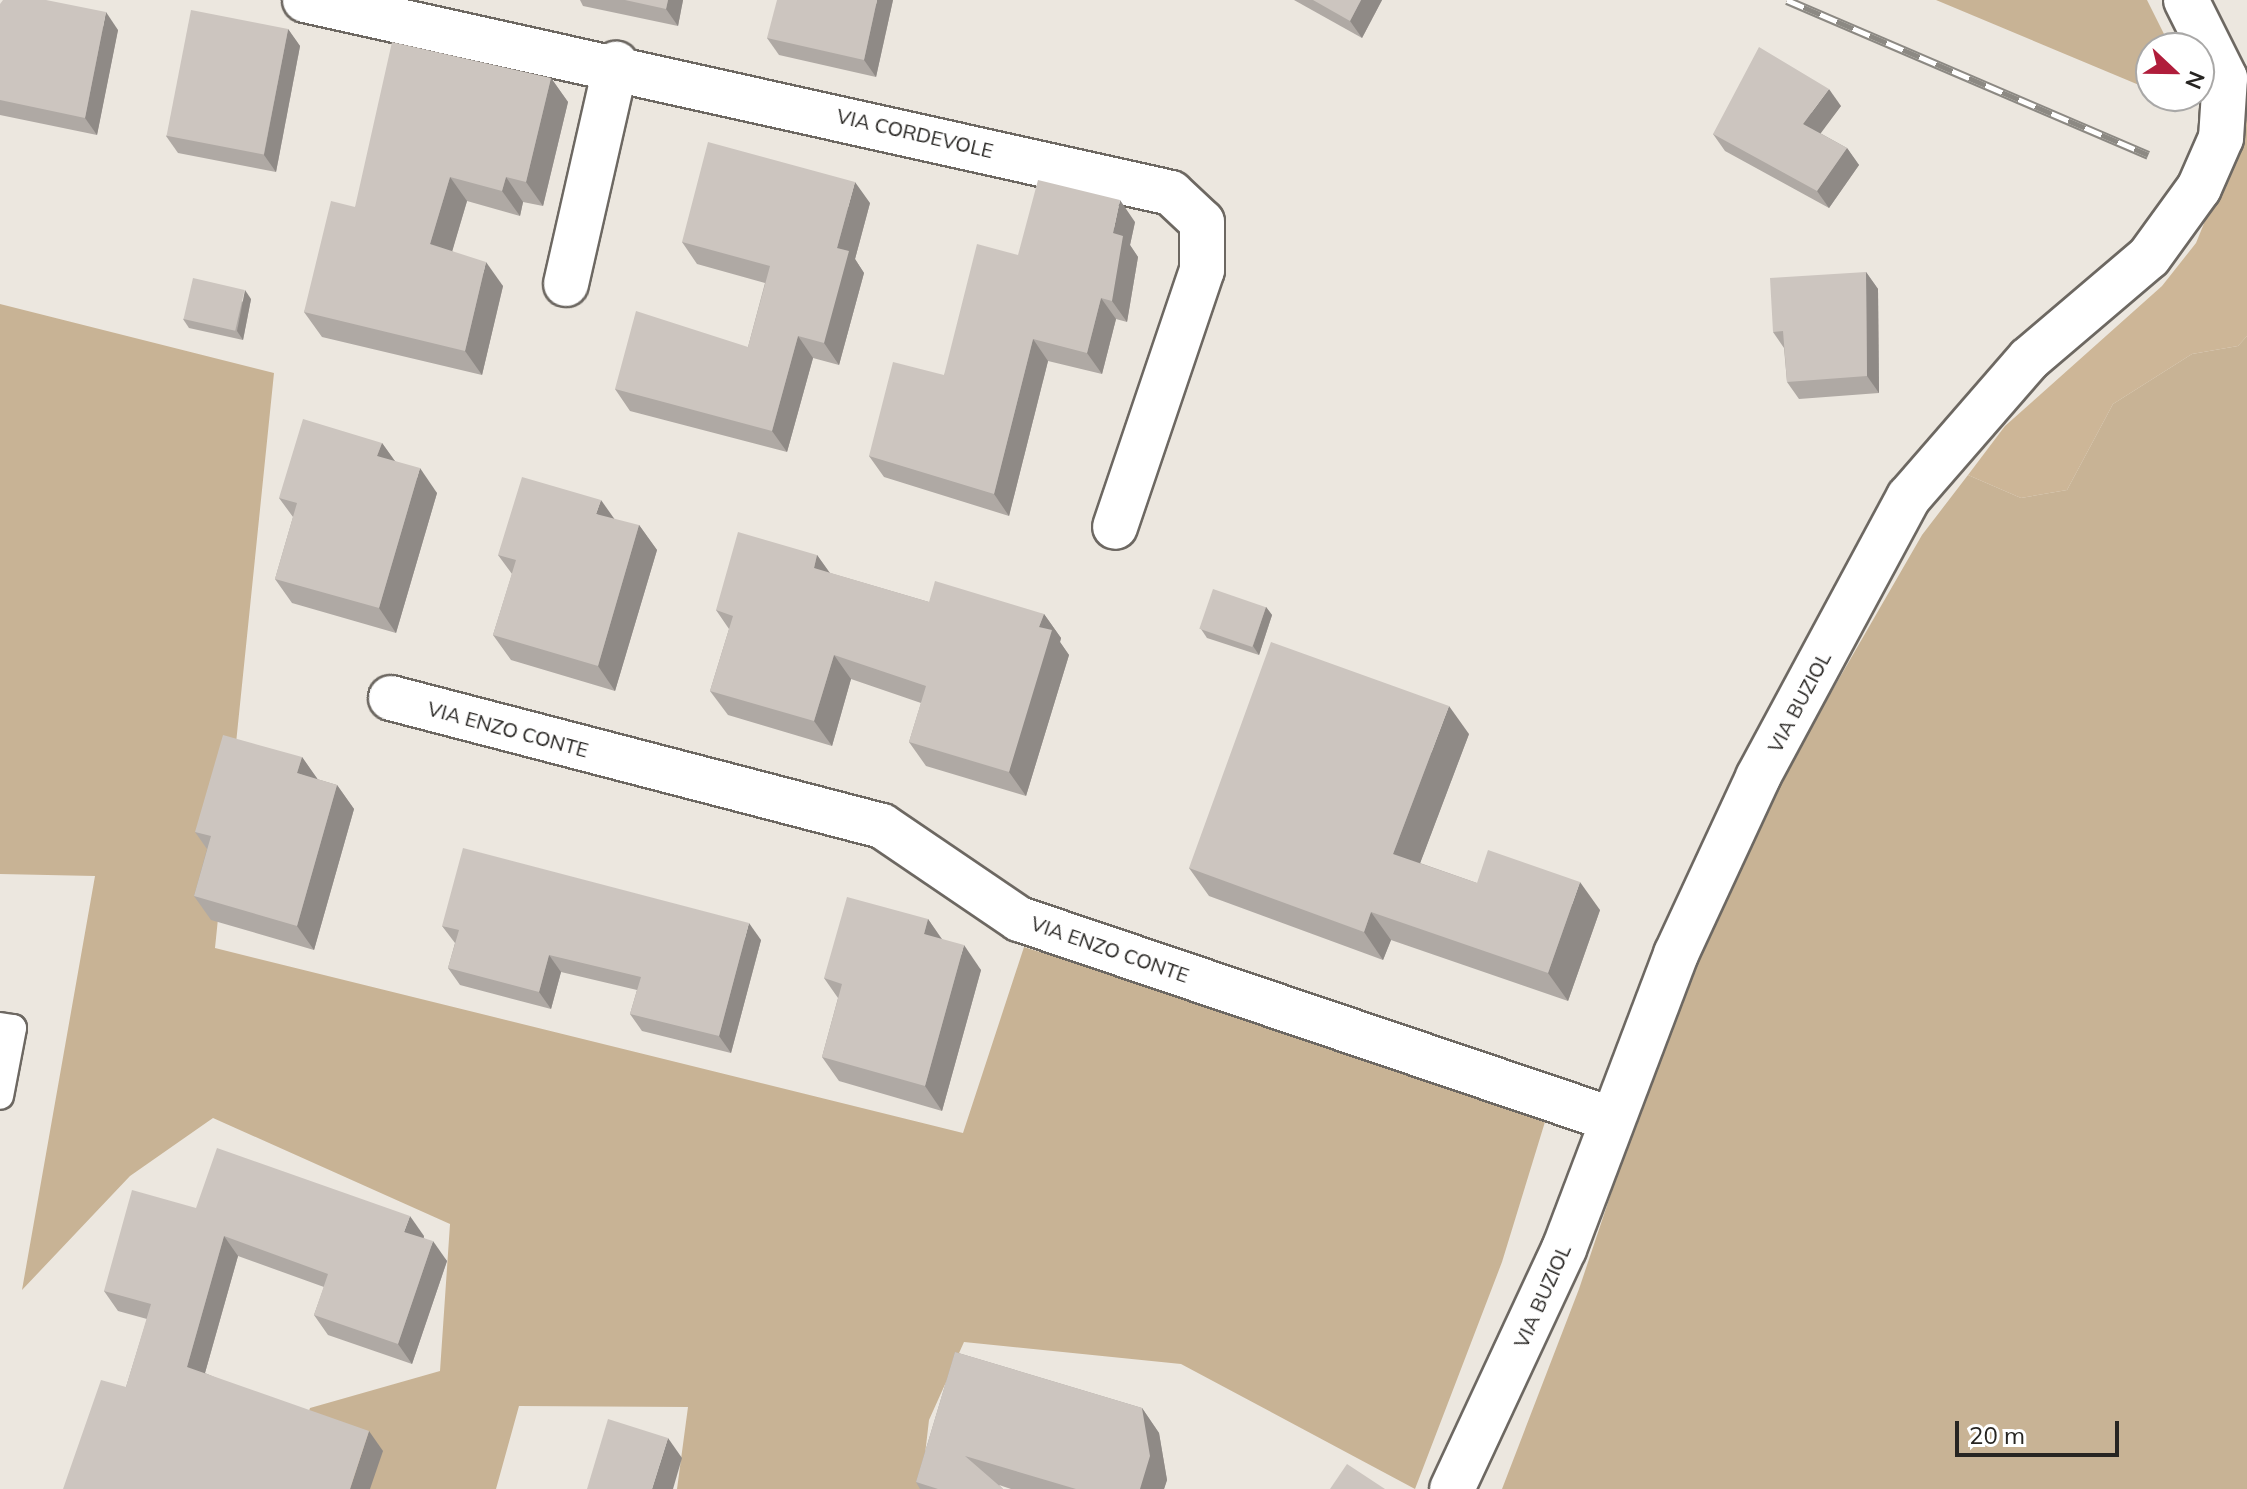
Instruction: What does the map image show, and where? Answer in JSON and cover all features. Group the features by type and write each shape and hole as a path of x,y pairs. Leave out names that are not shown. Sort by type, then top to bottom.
{"street":[{"name":"VIA CORDEVOLE","path":"305,0 616,64 1171,193 1202,222 1202,270 1115,527"},
{"name":"VIA BUZIOL","path":"1452,1489 1564,1249 1676,954 1758,777 1909,497 2029,359 2149,257 2199,188 2221,138 2225,78 2186,0"},
{"path":"566,284 616,64"},
{"name":"VIA ENZO CONTE","path":"391,698 882,826 1019,919 1611,1119"}],"lane":[{"path":"0,1026 13,1028 0,1096"}],"shaded area":[{"path":"1936,0 2147,0 2163,32 2135,32 2135,83"},
{"path":"2247,118 2247,336 2238,346 2192,354 2113,404 2067,490 2021,498 1968,475 2005,426 2162,286 2196,243"},
{"path":"0,304 274,373 215,948 963,1133 1024,947 1548,1112 1502,1262 1415,1489 1181,1364 964,1342 929,1420 921,1489 677,1489 688,1407 519,1406 496,1489 281,1489 310,1408 440,1371 450,1224 213,1118 130,1176 22,1290 95,876 0,874"},
{"path":"2247,336 2247,1489 1502,1489 1579,1289 1689,961 1754,826 1922,535 1968,475 2021,498 2067,490 2113,404 2192,354 2238,346"}],"building":[{"path":"3,0 46,0 106,12 85,118 0,100 0,4"},
{"path":"625,0 668,0 666,9"},
{"path":"777,0 877,0 864,60 767,38"},
{"path":"1313,0 1361,0 1350,21"},
{"path":"191,10 288,29 264,155 167,136"},
{"path":"392,42 551,78 526,182 506,177 502,191 450,177 430,244 486,262 465,351 304,312 331,201 355,207"},
{"path":"1759,47 1829,89 1803,124 1847,148 1817,191 1713,134"},
{"path":"708,142 855,182 837,248 849,251 824,343 798,336 772,431 615,389 636,311 748,347 770,266 682,242"},
{"path":"1038,180 1120,200 1113,233 1123,236 1112,301 1101,298 1087,353 1033,339 994,494 869,456 893,362 944,375 977,244 1018,255"},
{"path":"1866,272 1867,376 1787,382 1783,331 1773,332 1770,278"},
{"path":"193,278 245,290 235,331 184,319"},
{"path":"303,419 382,443 377,456 420,468 379,608 275,579 297,503 279,498"},
{"path":"522,477 601,500 596,514 639,525 598,666 493,635 516,560 498,555"},
{"path":"738,532 817,555 814,568 929,602 935,581 1044,614 1039,627 1052,630 1009,772 909,742 926,686 834,655 814,721 710,691 733,616 716,610"},
{"path":"1213,589 1266,607 1252,647 1199,629"},
{"path":"1271,642 1449,706 1393,854 1477,883 1488,850 1580,882 1548,973 1371,912 1364,932 1189,868"},
{"path":"223,735 302,757 297,773 337,785 297,926 194,896 211,836 195,832"},
{"path":"463,848 749,923 719,1036 630,1014 641,977 549,955 539,992 448,968 459,930 442,926"},
{"path":"847,897 928,919 924,934 964,945 925,1086 822,1057 842,984 824,978"},
{"path":"217,1148 410,1216 404,1232 433,1241 398,1344 314,1315 328,1274 224,1236 187,1367 369,1431 350,1489 63,1489 101,1380 126,1387 151,1304 104,1291 132,1190 196,1208"},
{"path":"955,1352 1142,1408 1150,1456 1140,1489 1076,1489 965,1456 1003,1489 938,1489 916,1482"},
{"path":"608,1419 668,1438 652,1489 587,1489"},
{"path":"1347,1464 1385,1489 1330,1489"}],"railway":[{"path":"1787,0 2148,155"}]}
